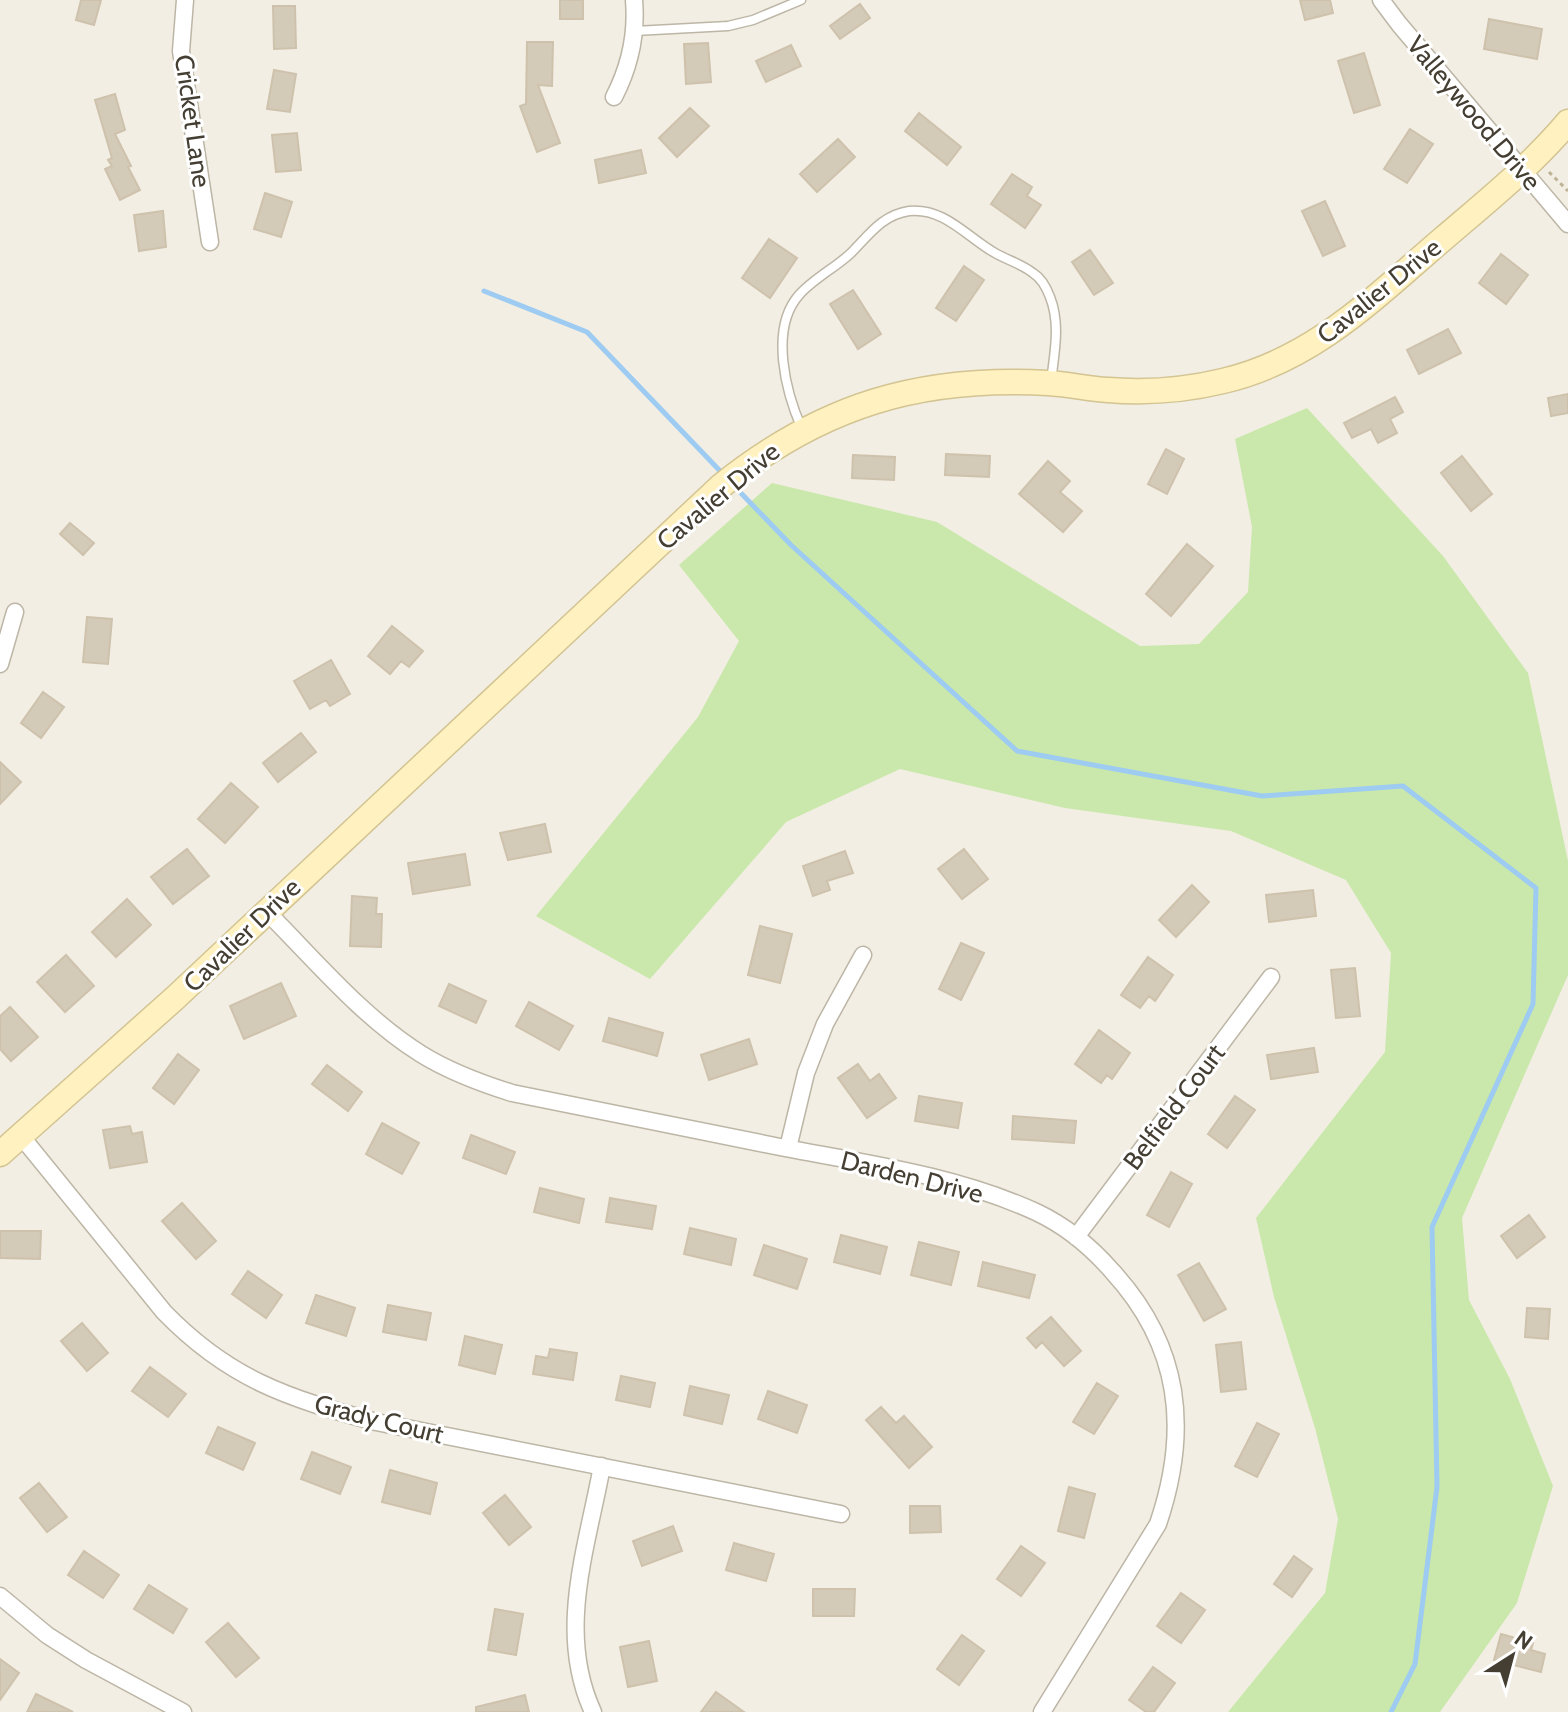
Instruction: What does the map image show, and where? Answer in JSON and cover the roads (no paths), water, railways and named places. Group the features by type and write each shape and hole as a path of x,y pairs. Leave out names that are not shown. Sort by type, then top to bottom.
{"street":[{"name":"Cricket Lane","path":"185,0 181,51 210,242"},
{"path":"614,97 627,67 635,31 634,0"},
{"name":"Valleywood Drive","path":"1381,0 1399,24 1529,163 1568,224"},
{"name":"Cavalier Drive","path":"0,1154 175,998 721,486 752,461 802,430 872,401 913,391 1001,382 1051,383 1108,390 1186,388 1224,381 1283,361 1333,331 1372,302 1529,163 1568,122"},
{"path":"0,664 15,612"},
{"name":"Darden Drive","path":"266,911 392,1033 421,1054 456,1073 512,1093 954,1183 1036,1212 1076,1237 1125,1285 1147,1317 1172,1378 1177,1436 1168,1493 1158,1524 1042,1712"},
{"path":"788,1148 806,1073 825,1024 863,955"},
{"name":"Belfield Court","path":"1076,1237 1271,977"},
{"name":"Grady Court","path":"21,1136 164,1312 214,1358 244,1376 325,1408 376,1422 841,1514"},
{"path":"593,1712 578,1670 574,1615 602,1466"},
{"path":"0,1596 47,1635 86,1660 183,1712"}],"lane":[{"path":"635,31 728,26 753,20 801,0"},
{"path":"802,430 785,380 783,354 787,315 793,302 834,268 877,225 891,216 909,211 925,212 950,222 992,252 1033,272 1040,280 1050,295 1055,312 1057,331 1051,383"}],"waterway":[{"path":"484,291 587,332 722,473"},
{"path":"737,489 791,545 1017,751 1262,796 1403,786 1536,888 1533,1004 1432,1227 1437,1487 1415,1664 1391,1712"}]}
